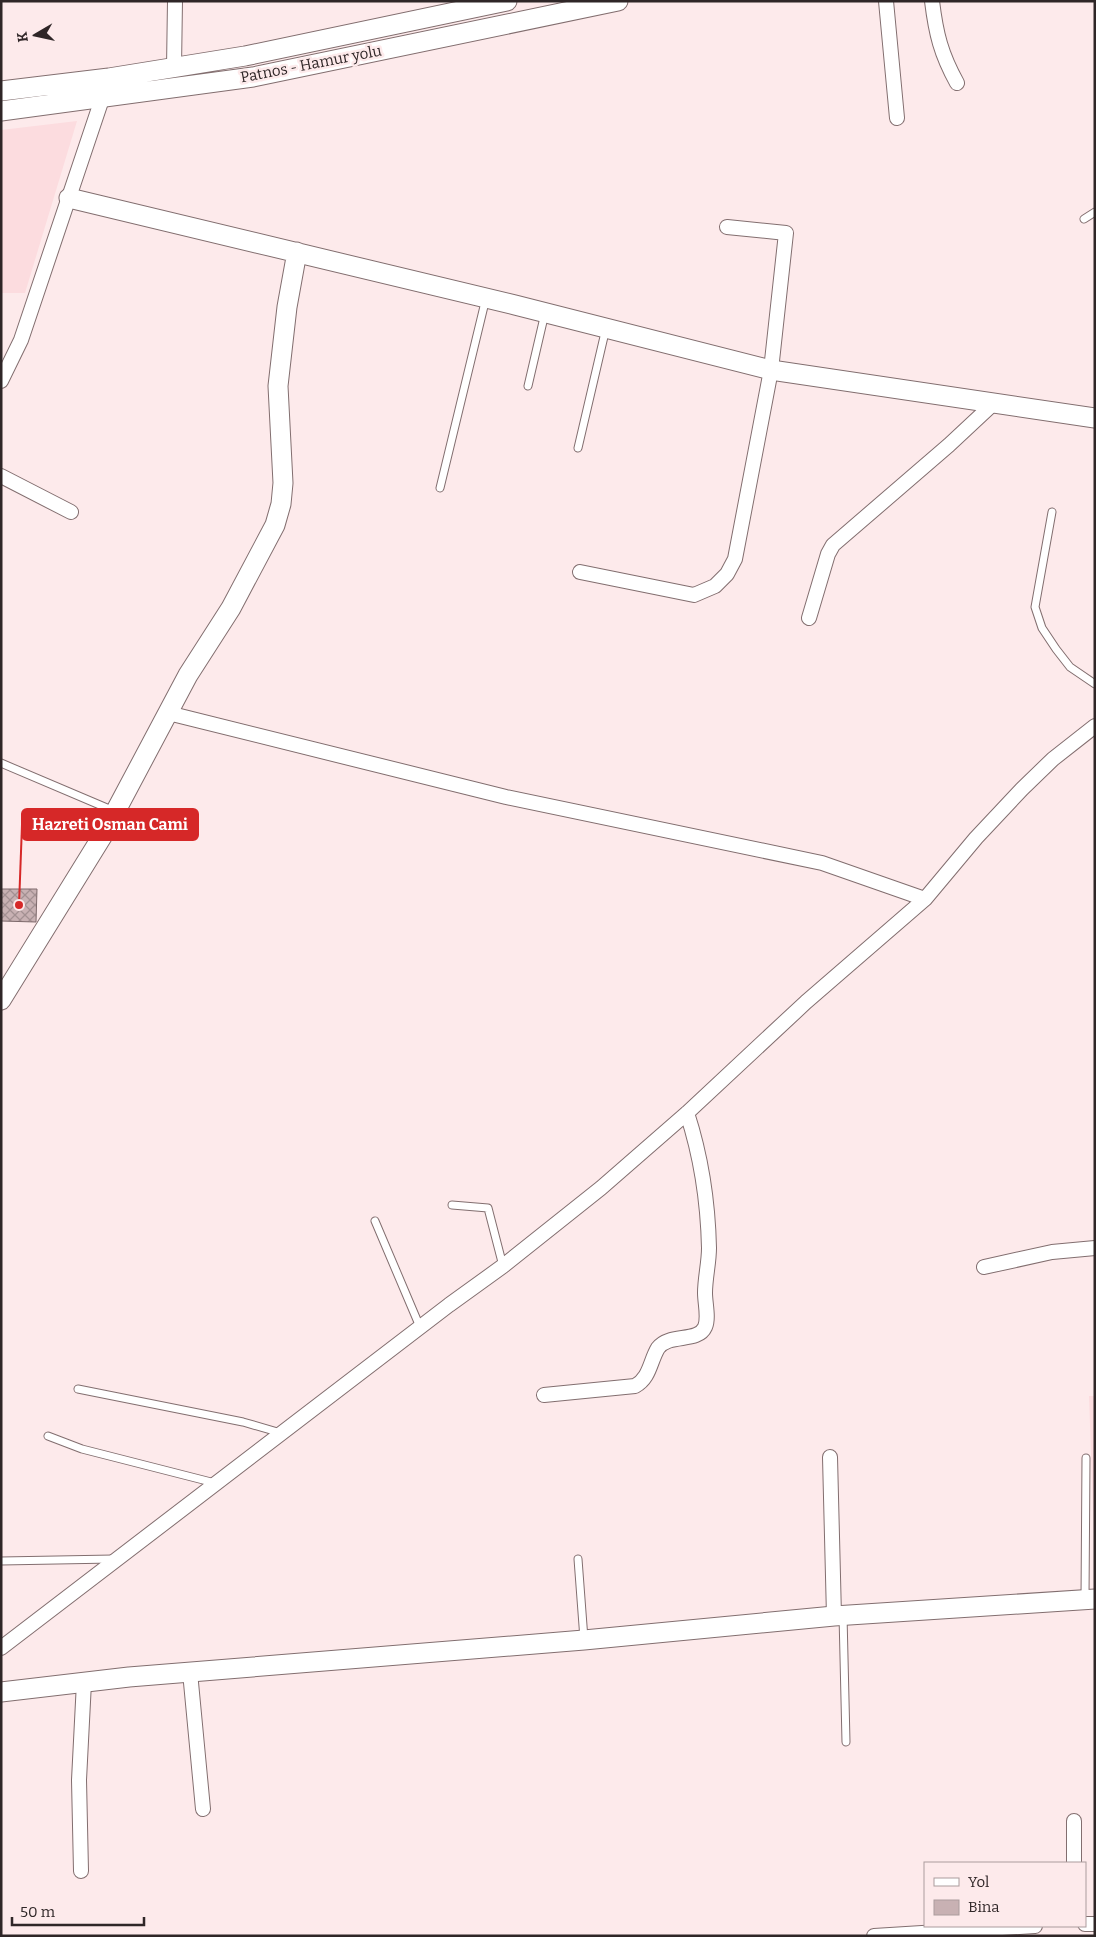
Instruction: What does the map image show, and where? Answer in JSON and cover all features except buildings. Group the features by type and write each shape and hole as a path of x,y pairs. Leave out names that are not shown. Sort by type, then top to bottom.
{"street":[{"path":"174,1 174,67"},
{"name":"Patnos - Hamur yolu","path":"1,91 109,78 245,56 507,1"},
{"name":"Patnos - Hamur yolu","path":"1,111 253,77 618,1"},
{"path":"886,1 897,118"},
{"path":"932,1 939,42 945,60 957,83"},
{"path":"1,381 21,340 109,78"},
{"path":"69,198 545,312 771,370 1095,418"},
{"path":"580,572 694,595 715,586 727,574 736,559 771,370 786,233 727,227"},
{"path":"1,1000 93,852 188,675 232,608 275,525 284,483 278,386 297,252"},
{"path":"809,618 828,554 833,545 949,445 994,403"},
{"path":"1,476 71,512"},
{"path":"168,714 506,797 822,863 925,898"},
{"path":"1,1648 420,1327 503,1266 601,1188 687,1113 806,1002 925,898 976,838 1022,789 1052,759 1095,726"},
{"path":"544,1395 635,1386 644,1381 658,1348 664,1342 681,1337 694,1336 705,1327 705,1292 709,1249 706,1202 696,1144 687,1113"},
{"path":"984,1267 1052,1252 1095,1248"},
{"path":"830,1457 838,1615"},
{"path":"1,1692 190,1672 584,1640 838,1615 1090,1599"},
{"path":"190,1672 203,1809"},
{"path":"81,1871 79,1780 84,1682"},
{"path":"1074,1822 1074,1862"},
{"path":"874,1936 1012,1927"}],"lane":[{"path":"1084,218 1095,212"},
{"path":"440,488 486,298"},
{"path":"528,386 545,312"},
{"path":"578,448 606,328"},
{"path":"1052,512 1035,608 1042,628 1070,667 1095,684"},
{"path":"1,763 116,812"},
{"path":"452,1205 488,1208 503,1266"},
{"path":"375,1221 420,1327"},
{"path":"78,1389 243,1422 281,1433"},
{"path":"48,1436 82,1449 215,1483"},
{"path":"1086,1458 1090,1599"},
{"path":"1,1561 116,1559"},
{"path":"578,1559 584,1640"},
{"path":"838,1615 846,1742"}],"shaded area":[{"path":"77,121 25,293 1,293 1,130"},
{"path":"1089,1396 1095,1396 1095,1569"}],"place":[{"name":"Hazreti Osman Cami","path":"19,905"}]}
